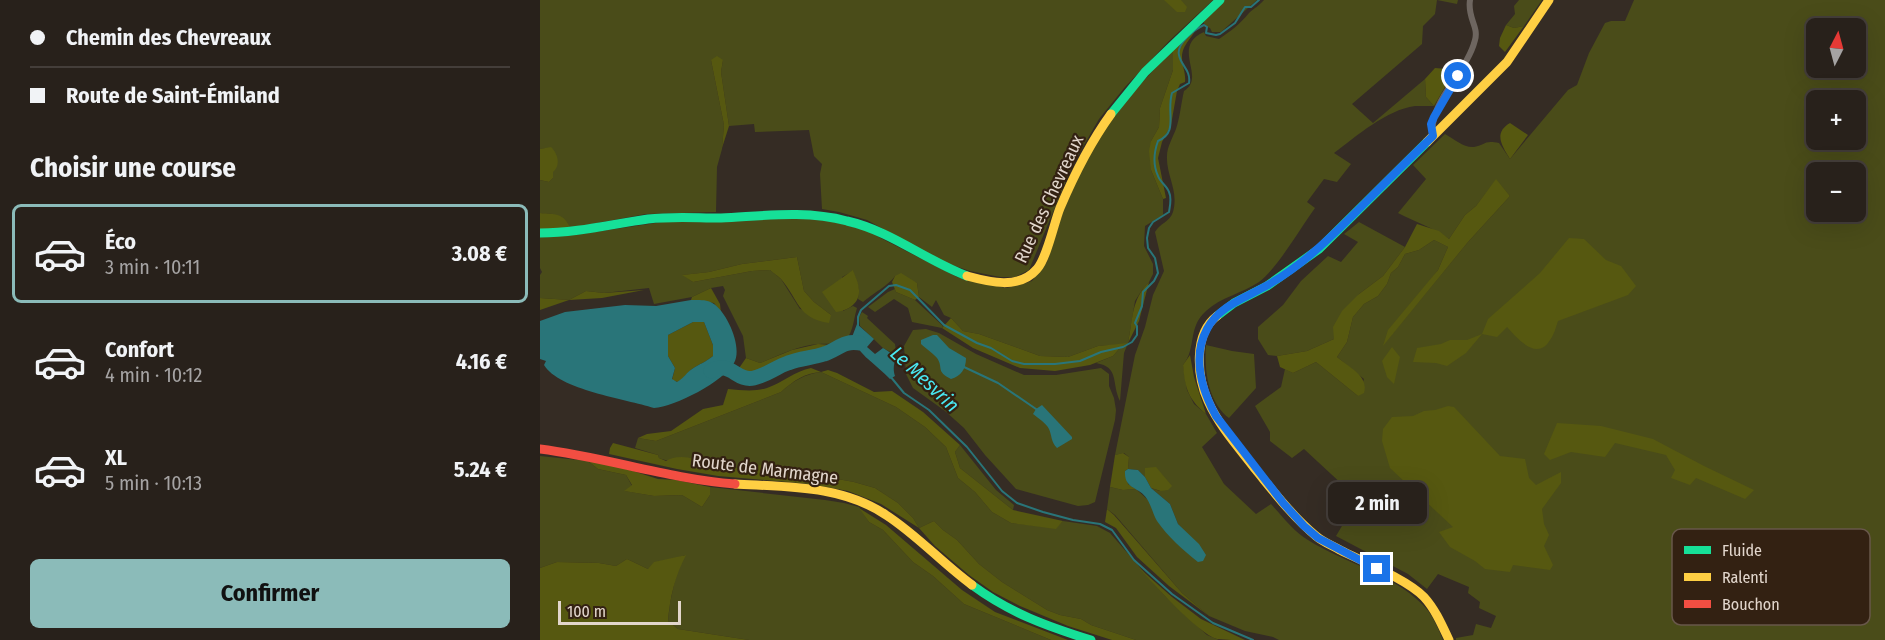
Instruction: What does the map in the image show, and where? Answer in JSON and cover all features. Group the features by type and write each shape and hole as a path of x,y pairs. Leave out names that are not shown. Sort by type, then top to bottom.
{"main road":[{"name":"Rue des Chevreaux","path":"540,233 574,232 671,217 731,217 790,212 816,214 868,226 952,271 981,279 1016,283 1031,276 1037,269 1071,183 1086,152 1108,117 1124,96 1220,0"},
{"path":"1449,640 1439,619 1423,596 1399,580 1318,538 1284,504 1216,416 1203,387 1200,351 1203,338 1212,320 1234,303 1267,286 1319,249 1507,62 1549,0"},
{"name":"Route de Marmagne","path":"540,449 607,459 654,471 712,481 806,489 845,496 869,505 891,518 957,574 1006,608 1053,628 1091,640"}],"street":[{"path":"1433,136 1431,124 1434,117 1476,39 1468,11 1470,0"}],"shaded area":[{"path":"540,0 1213,0 1169,41 1125,87 1099,119 1073,164 1029,270 1015,277 1000,277 970,271 943,262 867,220 822,209 820,174 822,164 814,156 809,130 755,132 754,124 729,126 721,72 723,60 711,60 724,125 722,149 717,167 716,212 646,214 570,228 552,214 540,213 540,180 549,182 553,178 551,148 540,149"},
{"path":"1164,0 1181,0 1187,7 1185,12 1177,12"},
{"path":"1224,0 1257,0 1221,32 1212,32 1205,26 1203,20"},
{"path":"1264,0 1437,0 1435,14 1423,26 1422,44 1352,104 1373,123 1425,79 1426,97 1434,106 1415,106 1393,113 1372,125 1334,153 1351,164 1337,182 1324,179 1307,202 1315,208 1273,268 1259,282 1218,302 1200,318 1196,324 1190,352 1183,365 1187,390 1194,404 1206,414 1217,433 1202,447 1224,484 1256,514 1271,504 1303,537 1382,576 1410,593 1426,608 1443,640 1279,640 1245,631 1209,616 1182,593 1115,515 1107,509 1110,487 1123,490 1136,489 1202,549 1178,524 1170,504 1151,488 1160,491 1145,468 1145,477 1138,470 1128,469 1129,457 1124,453 1115,455 1135,355 1153,295 1164,271 1155,232 1173,212 1174,197 1167,153 1177,124 1184,91 1190,85 1192,78 1190,46 1194,38 1204,32 1206,36 1219,39"},
{"path":"1437,0 1458,0 1457,4"},
{"path":"1519,0 1542,0 1524,26 1514,28 1506,25 1515,14 1514,6"},
{"path":"1634,0 1885,0 1885,640 1456,640 1456,638 1473,635 1476,624 1491,628 1496,616 1479,608 1480,602 1468,593 1469,587 1438,574 1427,589 1408,574 1336,536 1358,499 1304,449 1292,458 1270,441 1270,432 1255,406 1281,387 1285,369 1293,373 1316,362 1358,396 1364,379 1337,357 1347,342 1353,317 1364,304 1378,296 1405,254 1419,250 1434,240 1448,247 1438,270 1384,344 1468,242 1510,196 1496,180 1476,206 1465,215 1449,239 1398,213 1426,179 1413,165 1445,134 1470,147 1487,142 1499,143 1510,159 1568,90 1577,85 1589,53 1605,23 1625,21"},
{"path":"1506,25 1514,28 1524,26 1505,52 1499,46"},
{"path":"1197,26 1183,52 1185,82 1180,84 1177,91 1171,125 1162,142 1158,158 1166,198 1163,199 1151,170 1149,151 1151,141 1159,127 1160,108 1173,70 1173,49"},
{"path":"1173,49 1173,70 1160,108 1159,127 1151,141 1151,170 1163,199 1163,215 1145,226 1144,246 1153,264 1153,274 1135,301 1128,343 1124,353 1120,401 1112,372 1104,365 1096,363 1113,356 1127,344 1098,346 1068,357 1040,356 979,334 963,331 951,318 944,315 936,300 932,307 919,297 917,283 895,276 863,302 858,299 859,289 853,271 842,277 843,311 853,306 857,308 852,329 846,339 836,343 804,346 760,363 746,358 743,336 723,296 725,290 723,286 711,288 692,297 654,304 649,288 604,293 586,291 569,300 540,298 542,272 540,236 575,235 669,221 780,216 830,221 865,230 957,277 1006,288 1032,281 1047,262 1064,209 1083,166 1112,115","holes":["797,257 804,291 831,315 800,309 781,279 770,270 693,282 683,275"]},
{"path":"717,56 723,60 721,72 729,126 722,148 724,125 711,60"},
{"path":"1435,68 1447,69 1452,75 1434,106 1426,97 1425,79"},
{"path":"1510,123 1528,135 1510,159 1502,145 1500,135"},
{"path":"551,147 557,156 558,163 553,172 553,178 549,182 540,180 540,149"},
{"path":"1496,179 1510,196 1468,242 1383,346 1388,330 1438,270 1448,247 1434,240 1419,250 1405,254 1378,296 1364,304 1353,317 1347,342 1337,357 1361,377 1365,387 1364,393 1358,396 1316,362 1293,373 1280,367 1277,356 1307,351 1334,339 1333,327 1342,311 1359,294 1383,276 1405,247 1417,224 1439,231 1449,239 1465,215 1476,206"},
{"path":"540,213 562,217 570,228 540,230"},
{"path":"1359,222 1405,247 1383,276 1359,294 1334,339 1307,351 1277,356 1268,355 1258,339 1258,327 1283,305 1301,281 1328,256 1341,262 1358,242 1344,234"},
{"path":"1569,238 1584,239 1606,260 1621,266 1636,286 1628,295 1558,321 1551,338 1545,346 1539,349 1527,346 1507,327 1497,337 1482,334 1488,319 1540,273"},
{"path":"797,257 804,291 831,315 829,323 818,321 804,312 781,279 770,270 693,282 682,275 709,272 742,264"},
{"path":"853,270 859,288 858,299 849,308 836,312 822,292"},
{"path":"901,273 917,283 919,297 915,300 896,292 892,282 895,276"},
{"path":"1149,282 1139,321 1128,343 1136,303"},
{"path":"711,288 720,304 721,313 714,303 691,300 692,297"},
{"path":"895,289 896,292 915,300 943,326 942,328 912,322 908,308 894,299 875,312 868,307"},
{"path":"644,290 602,298 569,300 586,291 604,293"},
{"path":"540,298 569,300 540,310"},
{"path":"862,312 895,344 896,351 892,353 883,348 860,326 859,317"},
{"path":"951,318 963,331 979,334 1040,356 1068,357 1098,346 1128,343 1113,356 1090,365 1055,371 1020,368 973,348 942,328"},
{"path":"693,322 704,322 713,345 713,356 692,369 678,382 672,380 675,368 668,356 668,335"},
{"path":"926,329 939,333 976,354 1024,375 1056,375 1101,368 1109,374 1109,386 1116,410 1115,420 1095,502 1078,506 1016,489 964,428 913,388 906,374 904,346 913,330"},
{"path":"1482,334 1466,353 1447,366 1413,362 1417,348 1450,340 1467,340"},
{"path":"845,341 835,351 800,356 778,363 748,382 739,381 735,377 746,358 760,363 792,350"},
{"path":"1206,345 1254,354 1256,388 1229,418 1216,403 1209,385"},
{"path":"1392,347 1400,357 1394,384 1387,377 1382,361"},
{"path":"1190,355 1194,377 1206,414 1191,398 1186,387 1183,365"},
{"path":"811,368 821,372 800,378 781,392 656,441 638,438 647,434 671,431 703,409 723,405 728,389 767,388"},
{"path":"828,370 837,373 874,392 892,391 923,412 960,445 955,452 960,468 1013,510 1063,521 1056,529 1011,523 992,512 975,492 958,478 946,447 925,427 896,407 821,372"},
{"path":"821,372 896,407 925,427 946,447 958,478 975,492 992,512 1011,523 1056,528 1063,521 1097,526 1110,533 1165,596 1207,635 1219,640 1136,640 1091,625 1081,619 1047,610 1002,582 979,564 957,540 934,521 919,528 913,518 898,503 875,488 760,465 732,468 704,464 693,459 667,460 635,448 638,438 656,441 781,392 799,379"},
{"path":"1448,406 1454,407 1500,456 1525,459 1529,478 1536,485 1561,472 1561,483 1542,509 1544,524 1549,535 1544,546 1553,565 1550,570 1513,565 1510,572 1485,569 1450,547 1439,532 1453,527 1390,468 1382,441 1383,429 1392,417 1413,416"},
{"path":"1557,423 1601,426 1653,439 1754,490 1745,499 1696,478 1690,485 1671,478 1675,470 1666,455 1615,443 1605,457 1571,452 1550,460 1544,454"},
{"path":"613,443 658,455 666,461 683,457 723,467 739,468 760,465 854,482 875,488 898,503 913,518 919,528 881,504 848,491 810,484 718,476 677,469 609,454"},
{"path":"960,445 996,490 1014,505 1013,510 960,468 955,452"},
{"path":"1123,453 1129,457 1128,469 1125,471 1128,484 1136,489 1123,490 1110,487 1115,455"},
{"path":"540,456 588,461 598,469 626,475 632,486 625,491 654,496 682,495 702,507 710,495 710,487 825,500 859,507 869,522 883,530 913,562 933,576 964,604 1051,640 749,640 678,629 668,621 677,571 685,555 648,569 627,559 616,566 599,563 557,562 540,568"},
{"path":"588,461 611,464 658,479 710,487 710,495 702,507 682,495 654,496 624,491 632,485 626,475 598,469"},
{"path":"1156,467 1172,486 1168,490 1161,491 1151,488 1145,477 1145,468"},
{"path":"859,508 886,525 962,590 995,612 1068,640 1051,640 964,604 933,576 913,562 883,530 869,522"},
{"path":"1107,509 1182,593 1209,616 1169,586 1137,557 1116,528 1105,522"},
{"path":"934,521 957,540 979,564 1002,582 1047,610 1081,619 1091,625 1136,640 1112,640 1068,626 1020,606 993,592 969,575 935,546 919,528"},
{"path":"686,555 674,587 668,621 678,629 749,640 540,640 540,568 557,562 599,563 616,566 627,559 648,569 654,562"},
{"path":"1138,567 1201,619 1245,640 1217,639 1198,628"}],"water":[{"path":"691,300 712,302 719,308 735,340 736,356 729,370 698,392 663,407 654,408 594,392 564,381 552,374 544,365 546,361 540,359 540,321 565,312 625,305 656,306","holes":["693,322 704,322 713,345 713,356 677,382 672,379 675,368 668,356 668,335"]},
{"path":"857,324 874,339 867,347 875,354 883,348 893,355 895,376 890,379 853,345 852,337"},
{"path":"937,335 949,348 966,358 962,372 955,378 951,379 943,374 937,358 921,344 921,340"},
{"path":"1042,405 1072,437 1057,448 1048,427 1033,414"},
{"path":"1138,470 1151,488 1170,504 1178,524 1199,544 1206,555 1203,561 1198,562 1161,527 1144,495 1127,482 1125,471"}],"waterway":[{"path":"858,326 861,310 889,286 896,285 910,290 944,325 1012,361 1024,364 1080,361 1132,342 1137,335 1135,323 1142,306 1143,292 1154,281 1158,273 1155,258 1148,248 1149,228 1153,222 1169,212 1170,194 1156,172 1155,154 1158,141 1168,133 1170,127 1172,93 1189,83 1189,75 1179,55 1180,46 1191,33 1204,25 1207,27 1206,33 1220,34 1235,23 1245,7 1251,7 1259,0"},
{"name":"Le Mesvrin","path":"711,371 724,368 742,377 754,378 792,361 824,354 849,343 859,343"},
{"path":"964,367 998,383 1036,409"},
{"name":"Le Mesvrin","path":"890,376 904,393 929,410 967,447 1002,491 1017,503 1073,520 1100,524 1112,530 1134,560 1172,594 1213,623 1253,640"}],"traffic: fast":[{"path":"1111,114 1145,72 1220,0"},
{"path":"1217,316 1234,303 1267,286 1319,249 1427,142"},
{"path":"540,233 581,230 657,218 816,216 863,226 967,276"},
{"path":"972,585 1029,618 1091,640"}],"traffic: slow":[{"path":"1427,142 1507,62 1549,0"},
{"path":"967,276 1004,283 1022,280 1037,269 1044,257 1071,183 1089,148 1111,114"},
{"path":"1217,316 1209,324 1204,334 1199,356 1204,391 1223,428 1292,513 1308,529 1325,542 1417,591 1432,607 1449,640"},
{"path":"735,484 813,489 869,505 908,531 972,585"}],"traffic: jam":[{"path":"540,449 686,478 735,484"}],"route":[{"path":"1377,569 1318,538 1284,504 1216,416 1203,387 1200,351 1206,330 1212,320 1234,303 1267,286 1319,249 1433,136 1431,124 1438,106 1458,76"}]}
